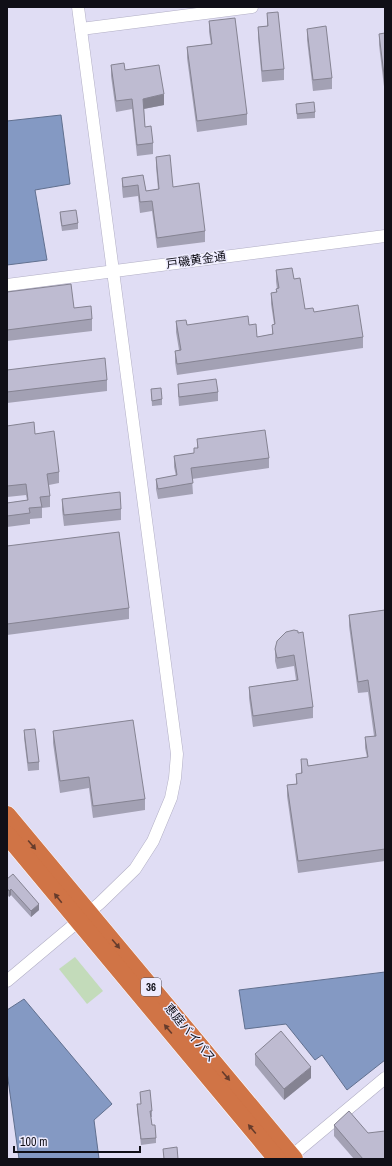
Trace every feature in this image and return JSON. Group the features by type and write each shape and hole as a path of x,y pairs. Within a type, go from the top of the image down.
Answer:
{"highway":[{"name":"恵庭バイパス","path":"7,815 83,917"},
{"name":"恵庭バイパス","path":"7,836 83,917 288,1158"}],"street":[{"path":"7,980 83,917 135,869 153,841 171,798 175,778 177,754 78,7"},
{"path":"81,29 252,7"},
{"name":"戸磯黄金通","path":"7,286 385,236"},
{"path":"288,1158 385,1078"}],"green space":[{"path":"75,957 103,991 87,1004 59,969"}],"water":[{"path":"61,115 70,184 35,190 47,260 7,265 7,121"},
{"path":"385,972 385,1060 347,1090 322,1055 315,1060 286,1024 245,1029 239,990"},
{"path":"24,999 112,1104 94,1120 99,1159 19,1159 7,1072 7,1010"}],"building":[{"path":"278,12 284,69 262,71 258,27 268,26 267,13"},
{"path":"235,18 247,114 197,121 187,47 212,44 209,21"},
{"path":"326,26 332,78 313,80 307,29"},
{"path":"385,33 385,83 379,34"},
{"path":"124,63 125,70 159,65 164,94 143,99 145,127 151,126 153,143 137,145 132,99 116,101 111,65"},
{"path":"314,102 315,112 297,114 296,104"},
{"path":"170,155 173,187 199,183 205,231 157,238 152,201 140,202 138,185 123,187 122,178 143,175 146,191 159,189 156,157"},
{"path":"76,210 78,223 62,226 60,212"},
{"path":"292,268 294,279 300,278 305,309 313,308 314,312 358,305 363,337 177,364 175,351 181,350 176,321 186,320 187,325 248,316 249,325 256,324 257,337 273,334 272,325 275,324 271,293 277,292 276,289 279,288 276,270"},
{"path":"71,284 74,308 91,306 92,319 7,330 7,292"},
{"path":"105,358 107,380 7,392 7,370"},
{"path":"216,379 218,392 179,397 178,384"},
{"path":"161,388 162,399 152,401 151,389"},
{"path":"34,422 35,434 54,431 59,472 47,474 50,496 40,497 42,507 29,508 30,513 7,516 7,503 28,500 26,484 7,486 7,426"},
{"path":"265,430 269,458 191,468 193,483 158,489 156,479 177,475 174,456 194,453 194,448 198,448 197,439"},
{"path":"120,492 121,509 64,515 62,499"},
{"path":"119,532 129,608 7,624 7,546"},
{"path":"385,610 385,849 298,861 287,785 297,784 296,774 302,773 301,759 307,759 308,766 368,757 365,737 376,736 368,680 358,682 349,615"},
{"path":"294,630 298,631 298,633 303,632 313,707 253,716 249,687 298,680 294,655 277,658 275,649 277,641 286,632"},
{"path":"133,720 145,799 93,806 89,777 60,781 53,731"},
{"path":"35,729 39,762 28,763 24,730"},
{"path":"13,874 39,904 31,911 11,889 9,891 7,888 7,879"},
{"path":"281,1031 311,1067 284,1089 255,1054"},
{"path":"150,1090 152,1111 150,1111 152,1125 155,1125 156,1138 141,1139 137,1104 141,1104 140,1092"},
{"path":"349,1111 368,1133 385,1131 385,1159 363,1159 334,1125"},
{"path":"177,1147 178,1159 164,1159 163,1149"}]}
